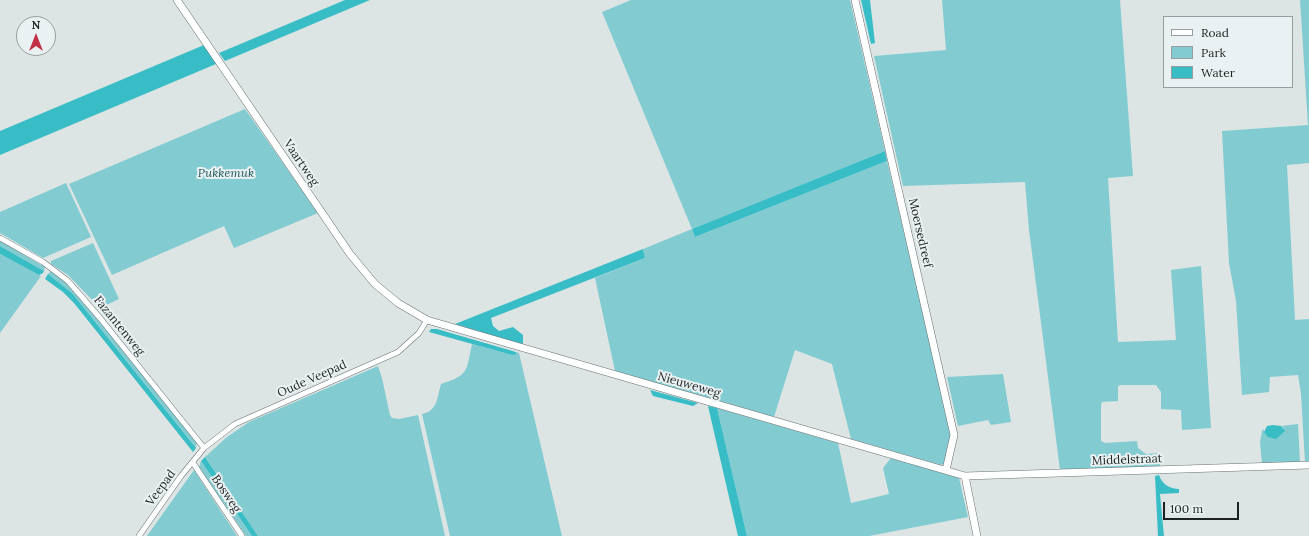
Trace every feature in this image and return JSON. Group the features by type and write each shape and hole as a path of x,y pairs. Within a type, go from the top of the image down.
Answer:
{"street":[{"name":"Vaartweg","path":"177,0 350,254 375,284 398,303 427,320"},
{"name":"Moersedreef","path":"855,0 954,435 946,470"},
{"name":"Fazantenweg","path":"0,238 43,262 68,281 100,318 204,448"},
{"name":"Oude Veepad","path":"201,453 204,448 235,424 398,352 408,345 419,333 427,320"},
{"name":"Nieuweweg","path":"427,320 946,470"},
{"name":"Veepad","path":"139,536 181,476 201,453"},
{"name":"Bosweg","path":"193,463 242,536"},
{"name":"Middelstraat","path":"946,470 965,476 1309,465"},
{"path":"965,476 977,536"}],"green space":[{"path":"631,0 850,0 885,151 692,229 602,12"},
{"path":"942,0 1120,0 1133,176 1108,178 1118,342 1176,340 1171,270 1201,266 1211,428 1182,430 1181,410 1161,409 1161,392 1156,385 1118,386 1118,401 1102,402 1101,405 1101,441 1105,443 1137,441 1138,448 1146,454 1160,453 1160,466 1060,470 1029,230 1025,182 903,186 874,56 946,50"},
{"path":"1300,0 1309,0 1309,163 1287,165 1295,320 1309,319 1309,462 1305,462 1301,394 1298,375 1270,377 1269,392 1242,395 1236,301 1229,263 1222,131 1308,125"},
{"name":"Pukkemuk","path":"245,109 318,213 234,248 224,226 112,275 69,184"},
{"path":"887,161 952,436 945,463 941,465 851,439 832,364 795,350 774,417 615,371 595,278 645,258 643,249 692,229 695,237"},
{"path":"66,183 91,237 43,258 0,233 0,212"},
{"path":"0,241 45,267 44,271 0,246"},
{"path":"93,243 119,299 100,308 68,275 51,264 51,261"},
{"path":"0,254 41,276 0,333"},
{"path":"51,271 72,288 197,442 196,448 72,293 48,274"},
{"path":"472,344 512,355 516,352 519,353 562,536 450,536 422,414 434,407 441,384 457,378 465,370 469,360"},
{"path":"378,366 392,418 399,419 418,415 445,536 258,536 205,457 227,437 249,422"},
{"path":"1003,374 1011,422 991,425 988,420 958,426 947,377"},
{"path":"717,408 838,443 851,503 889,494 883,468 891,458 959,478 968,517 869,536 747,536"},
{"path":"1298,424 1300,463 1262,464 1260,442 1262,431 1264,429 1264,432 1284,428 1281,426"},
{"path":"201,461 252,536 246,536 199,467"},
{"path":"194,470 237,536 147,536"}],"shaded area":[{"path":"345,0 370,0 225,61 219,53"},
{"path":"861,0 870,0 875,43 871,44"},
{"path":"204,45 216,64 0,155 0,131"},
{"path":"885,151 887,161 695,237 692,229"},
{"path":"643,249 645,258 491,318 493,326 499,331 513,327 523,335 523,345 455,324"},
{"path":"431,329 437,329 516,352 516,354 512,355 429,332"},
{"path":"650,390 698,403 693,406 653,396"},
{"path":"708,406 717,408 747,536 738,536"},
{"path":"1159,475 1162,481 1167,485 1172,488 1179,489 1179,493 1160,494 1164,536 1158,536 1155,476"}],"water":[{"path":"0,246 44,271 43,273 39,275 0,254"},
{"path":"48,274 72,293 196,448 193,452 74,303 63,292 45,279"},
{"path":"1267,426 1281,426 1285,431 1276,439 1268,437 1264,432"},
{"path":"205,457 258,536 252,536 201,461"}]}
